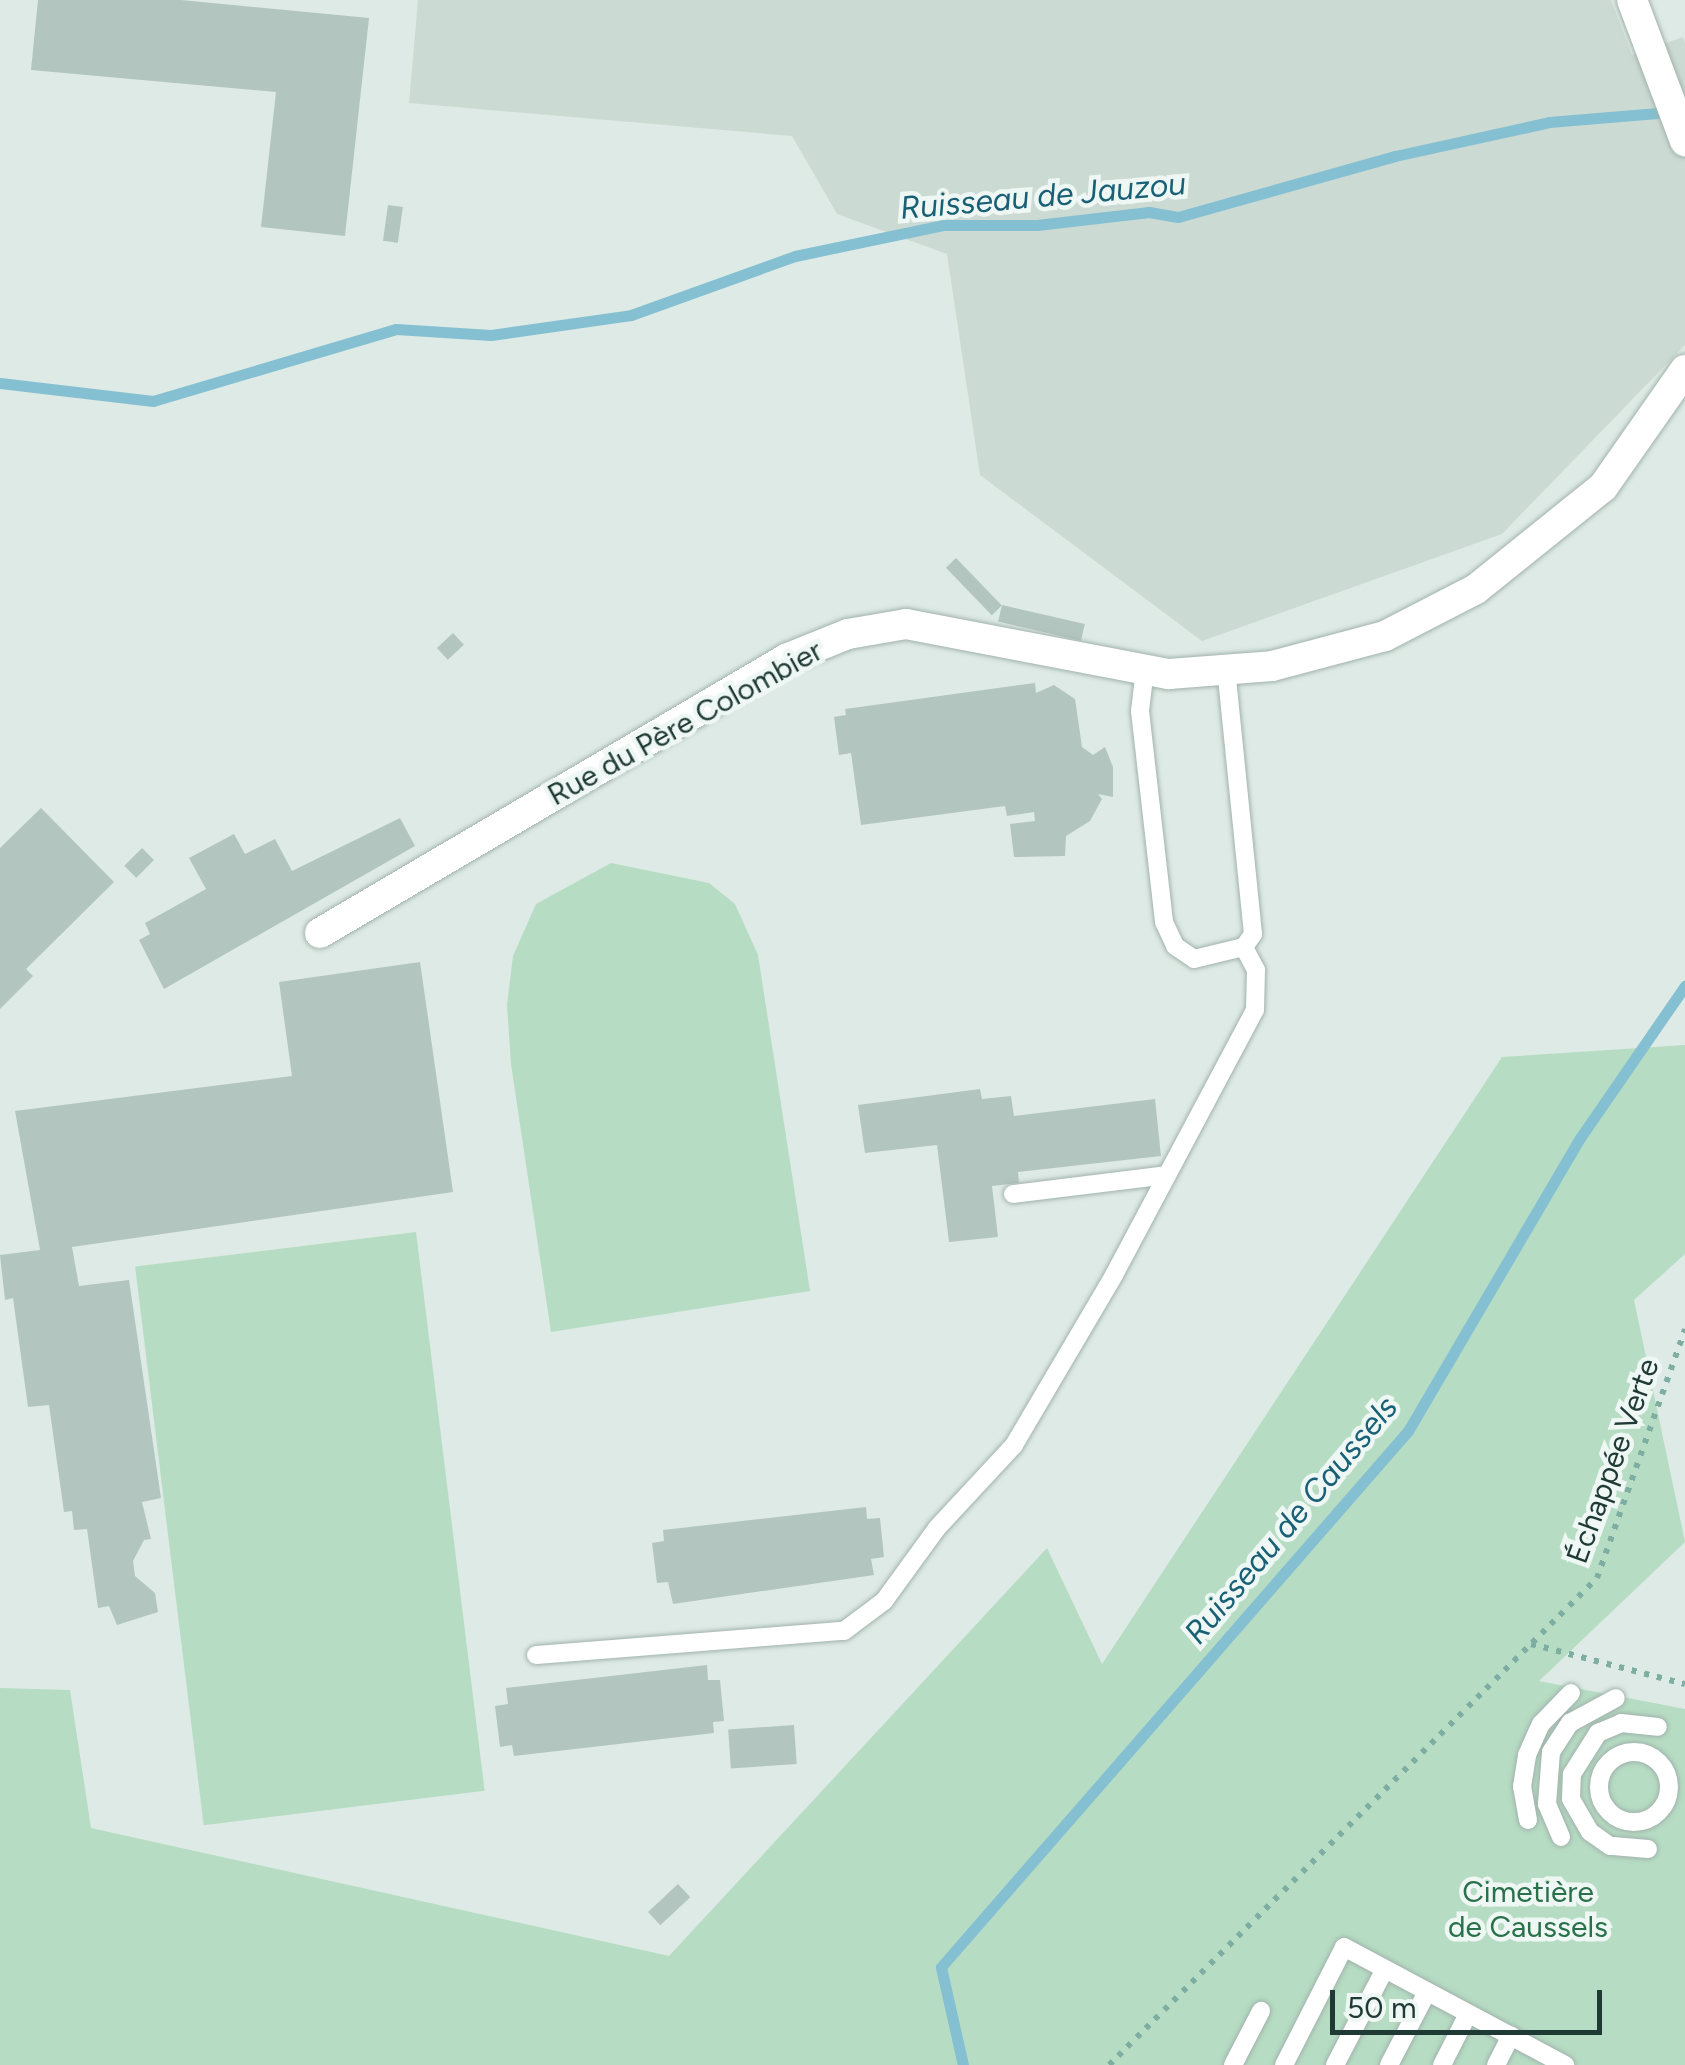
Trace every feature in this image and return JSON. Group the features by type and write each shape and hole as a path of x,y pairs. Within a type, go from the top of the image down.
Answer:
{"street":[{"path":"1632,0 1684,138"},
{"name":"Rue du Père Colombier","path":"320,932 786,659 848,634 906,624 1145,669 1226,670 1272,666 1385,636 1476,589 1603,487 1685,370"}],"lane":[{"path":"1145,669 1140,711 1164,922 1175,946 1194,959 1244,947 1253,934 1226,670"},
{"path":"536,1655 844,1631 884,1601 937,1528 1014,1446 1168,1176 1255,1010 1256,970 1244,947"},
{"path":"1013,1194 1168,1176"},
{"path":"1528,1820 1521,1752 1571,1693"},
{"path":"1561,1837 1547,1804 1549,1761 1570,1723 1616,1698"},
{"path":"1648,1849 1610,1846 1590,1832 1572,1799 1574,1768 1588,1741 1610,1727 1658,1726"},
{"path":"1521,1752 1601,1776"},
{"path":"1643,1753 1667,1774 1676,1797 1658,1812 1629,1822 1604,1806 1601,1776 1622,1754 1643,1753"},
{"path":"1284,2065 1344,1947 1558,2063"},
{"path":"1334,2065 1385,1969"},
{"path":"1389,2065 1427,1992"},
{"path":"1233,2065 1261,2011"},
{"path":"1442,2065 1468,2014"},
{"path":"1496,2065 1511,2036"}],"path":[{"name":"Échappée Verte","path":"1108,2065 1597,1578 1685,1329"},
{"path":"1530,1644 1685,1684"}],"shaded area":[{"path":"418,0 1611,0 1632,55 1683,37 1685,43 1685,345 1502,534 1202,641 980,475 947,254 837,214 792,136 409,103"}],"green space":[{"path":"611,863 709,883 735,904 758,955 810,1291 551,1332 511,1064 507,1005 513,956 536,904"},
{"name":"Cimetière de Caussels","path":"1685,1045 1685,1254 1634,1300 1685,1542 1539,1681 1685,1709 1685,2065 0,2065 0,1688 70,1690 91,1828 669,1956 1047,1548 1102,1664 1502,1057"},
{"path":"416,1232 485,1791 204,1825 135,1266"}],"building":[{"path":"38,0 181,0 369,18 345,236 261,227 276,92 31,70"},
{"path":"388,205 403,207 398,243 383,241"},
{"path":"956,558 1002,605 992,615 946,568"},
{"path":"1002,605 1085,624 1081,641 998,622"},
{"path":"453,633 464,645 448,660 437,648"},
{"path":"1035,683 1036,693 1054,685 1075,699 1082,747 1093,755 1105,747 1113,767 1113,797 1098,794 1102,799 1090,821 1066,836 1065,856 1014,857 1010,824 1035,821 1034,812 1007,816 1005,806 861,825 851,753 839,755 834,717 846,715 845,709"},
{"path":"41,808 114,882 26,969 33,976 0,1009 0,848"},
{"path":"400,818 415,846 164,989 139,940 150,934 145,923 206,889 189,858 234,834 245,854 275,839 292,871"},
{"path":"142,848 154,860 136,878 124,866"},
{"path":"420,962 453,1192 72,1247 79,1286 129,1280 161,1498 142,1502 151,1539 144,1540 133,1561 135,1576 155,1593 158,1612 117,1625 109,1606 98,1608 87,1529 74,1530 72,1511 64,1512 49,1405 28,1407 13,1298 5,1300 0,1255 40,1250 15,1111 292,1076 279,982"},
{"path":"980,1089 982,1099 1011,1096 1014,1116 1155,1099 1161,1156 1018,1172 1019,1183 992,1186 998,1237 949,1242 937,1145 865,1153 858,1105"},
{"path":"866,1507 867,1519 880,1518 884,1557 871,1559 874,1575 673,1604 668,1582 657,1583 652,1543 664,1541 663,1530"},
{"path":"707,1665 708,1680 720,1680 724,1721 713,1722 714,1733 514,1756 512,1745 500,1747 495,1706 508,1704 506,1688"},
{"path":"794,1725 797,1764 731,1769 728,1730"},
{"path":"678,1884 690,1897 660,1925 648,1912"}],"waterway":[{"name":"Ruisseau de Jauzou","path":"0,383 153,401 396,329 491,335 631,315 795,256 943,225 1037,225 1149,212 1178,217 1395,156 1549,122 1670,112"},
{"name":"Ruisseau de Caussels","path":"963,2065 941,1967 1408,1431 1580,1138 1685,986"}]}
